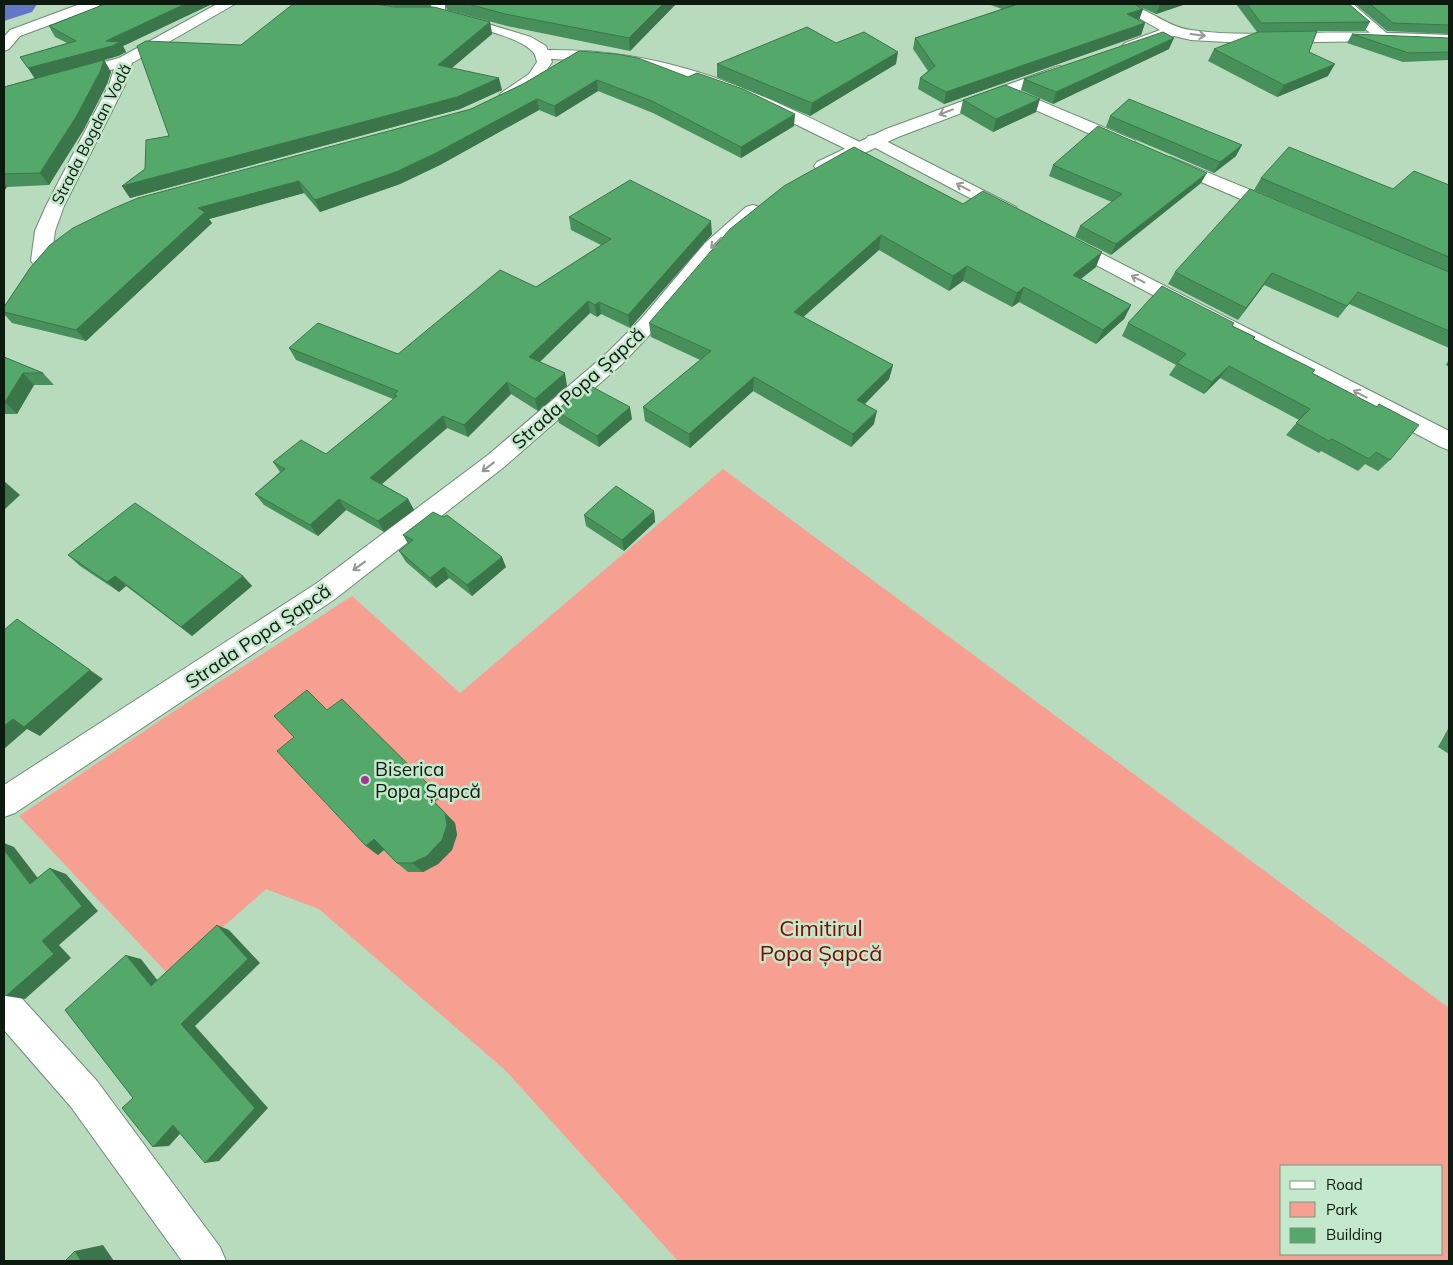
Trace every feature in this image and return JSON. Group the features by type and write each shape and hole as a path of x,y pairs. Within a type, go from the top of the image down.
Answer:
{"street":[{"path":"4,46 16,33 93,4"},
{"name":"Strada Bogdan Vodă","path":"59,245 35,269 45,231 55,206 117,85 125,61 208,13 228,4"},
{"path":"1121,4 1174,31 1191,35 1237,38 1382,36 1449,40"},
{"path":"1344,4 1382,36"},
{"path":"422,13 438,8 452,19 521,37 532,42 544,55 544,68 535,78 489,106"},
{"path":"1110,53 1174,31"},
{"path":"544,55 573,54 603,57 706,78 866,144 1024,219"},
{"path":"4,94 125,61"},
{"path":"808,175 866,144 1003,90 1075,65"},
{"path":"1003,90 1294,215"},
{"name":"Strada Popa Șapcă","path":"4,802 326,591 496,461 614,359 648,324 712,247 751,212 770,199"},
{"path":"1051,233 1449,441"},
{"path":"4,1004 84,1094 206,1261"}],"green space":[{"name":"Cimitirul Popa Șapcă","path":"723,469 1449,1008 1449,1261 678,1261 505,1070 319,909 266,889 169,975 19,816 165,717 352,596 460,693"}],"building":[{"path":"105,4 185,4 106,41 120,42 112,46 28,68 20,57 76,41 49,26"},
{"path":"293,4 376,4 393,7 434,7 490,22 438,65 499,78 457,97 122,186 145,169 146,140 169,136 137,46 146,41 241,45"},
{"path":"468,4 663,4 629,38 505,14"},
{"path":"1018,4 1134,4 1143,9 1127,14 1145,23 946,92 920,78 935,66 915,38"},
{"path":"1247,4 1349,4 1370,22 1261,23"},
{"path":"1370,4 1449,4 1449,25 1393,23"},
{"path":"807,27 836,43 864,32 898,52 812,103 717,64"},
{"path":"1317,31 1309,52 1335,64 1284,85 1214,49 1258,32"},
{"path":"1163,32 1174,38 1056,92 1024,79"},
{"path":"1352,34 1449,38 1449,52 1409,53"},
{"path":"579,51 638,58 688,77 697,73 743,89 795,114 741,147 652,101 597,80 554,106 537,99 436,153 396,172 315,200 299,181 198,208 205,212 76,330 4,312 4,307 30,268 50,245 73,228 112,209 138,198 471,109 523,84"},
{"path":"104,60 100,72 76,117 40,173 4,174 4,87"},
{"path":"1005,85 1040,99 996,119 963,100"},
{"path":"1129,99 1242,145 1220,162 1110,116"},
{"path":"1098,126 1207,173 1116,244 1080,226 1122,194 1053,165"},
{"path":"854,147 963,204 983,191 1102,252 1073,275 1131,305 1103,330 1024,287 1017,293 967,266 953,276 881,235 794,312 893,365 857,400 877,411 853,434 754,377 689,434 643,407 711,351 649,323 730,229 784,186"},
{"path":"1289,147 1393,189 1414,171 1449,185 1449,257 1261,178"},
{"path":"630,180 711,221 628,315 599,302 595,305 588,301 529,357 565,373 535,399 507,382 464,425 443,416 370,478 408,499 378,521 339,499 310,525 255,494 285,469 273,462 301,440 326,454 397,396 394,395 398,391 289,348 318,323 398,354 500,270 536,287 611,239 569,217"},
{"path":"1250,189 1449,272 1449,331 1358,292 1347,306 1272,273 1246,308 1175,272"},
{"path":"1162,286 1234,323 1232,326 1255,337 1253,339 1315,370 1312,373 1377,407 1379,404 1419,425 1390,460 1376,452 1369,459 1332,439 1329,441 1296,423 1310,409 1229,366 1212,382 1177,363 1186,354 1128,323"},
{"path":"4,357 43,373 23,373 5,402 4,402"},
{"path":"587,384 630,407 597,436 556,411"},
{"path":"616,486 654,511 622,540 584,515"},
{"path":"135,503 243,576 181,627 115,576 107,582 68,555"},
{"path":"433,512 443,517 447,515 502,557 467,585 444,567 430,578 399,551 413,540 403,535"},
{"path":"17,619 90,670 24,727 13,719 4,726 4,630"},
{"name":"Biserica Popa Șapcă","path":"307,690 327,710 342,699 430,786 424,792 445,813 447,825 442,840 427,856 412,863 397,863 374,839 366,846 277,751 294,737 274,716"},
{"path":"4,850 30,884 50,868 82,906 42,941 54,954 6,996 4,993"},
{"path":"217,925 248,959 181,1024 255,1108 205,1163 173,1125 153,1147 122,1108 133,1098 65,1010 126,955 151,986"},
{"path":"75,1251 81,1261 65,1261"}],"waterway":[{"path":"4,9 18,4"}],"place":[{"name":"Biserica Popa Șapcă","path":"365,780"}]}
